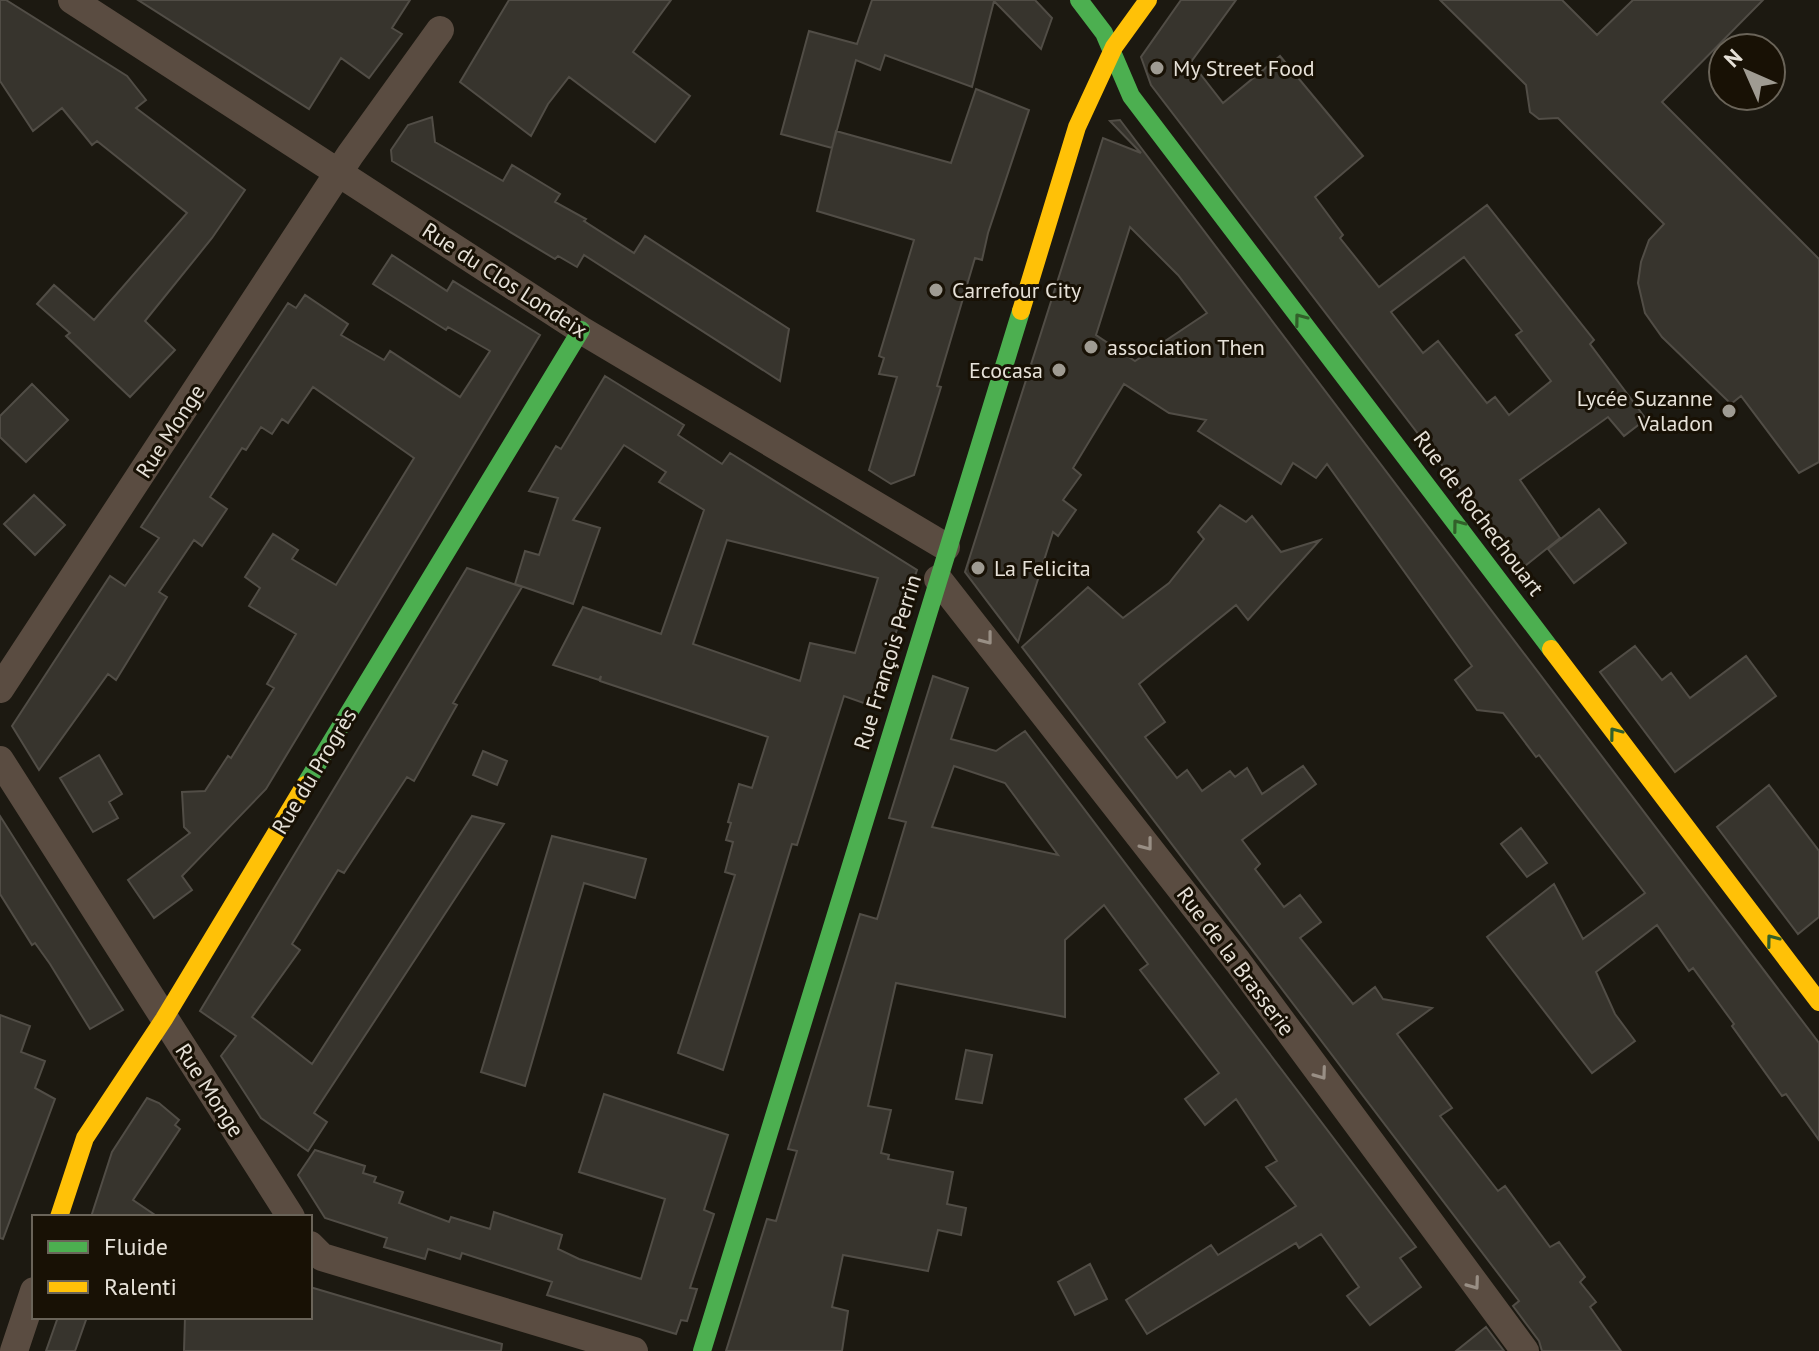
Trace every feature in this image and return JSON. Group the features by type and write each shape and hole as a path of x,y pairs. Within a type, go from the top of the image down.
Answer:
{"street":[{"name":"Rue du Clos Londeix","path":"72,0 581,330 946,547"},
{"name":"Rue de Rochechouart","path":"1079,0 1114,47 1131,96 1819,1002"},
{"name":"Rue François Perrin","path":"702,1351 1077,127 1114,47 1148,0"},
{"name":"Rue Monge","path":"0,689 339,173 440,30"},
{"name":"Rue du Progrès","path":"60,1215 85,1138 164,1019 581,330"},
{"name":"Rue de la Brasserie","path":"938,579 1238,962 1525,1351"},
{"name":"Rue Monge","path":"0,760 290,1215"},
{"path":"312,1247 322,1257 634,1351"},
{"path":"14,1351 32,1297"}],"building":[{"path":"0,0 6,0 127,76 146,100 136,108 245,190 212,238 145,321 175,350 130,397 66,336 70,333 37,304 54,285 94,320 187,213 97,141 92,145 62,108 33,131 0,81"},
{"path":"138,0 410,0 392,28 402,34 369,78 341,58 309,109"},
{"path":"509,0 671,0 633,52 690,96 655,142 569,77 548,104 531,136 460,82"},
{"path":"872,0 1035,0 1052,18 1041,49 994,1 972,87 885,55 880,70 856,60 832,148 781,134 809,31 857,44"},
{"path":"1181,0 1236,0 1191,62 1223,103 1280,56 1363,156 1315,197 1343,235 1340,238 1379,287 1487,205 1594,340 1590,344 1646,419 1624,436 1608,417 1520,480 1560,538 1520,570 1151,85 1141,57","holes":["1464,257 1522,331 1516,335 1551,381 1509,415 1495,397 1487,403 1438,341 1423,353 1391,312"]},
{"path":"1440,0 1562,0 1597,35 1633,0 1763,0 1731,32 1707,32 1707,57 1662,102 1819,259 1819,462 1799,473 1741,396 1731,404 1662,337 1645,313 1638,283 1649,240 1664,224 1558,118 1539,119 1530,112 1526,85"},
{"path":"976,89 1029,110 982,260 975,258 914,475 891,484 869,470 897,377 879,374 884,358 879,356 914,240 817,211 836,131 951,163"},
{"path":"432,117 435,142 503,181 512,165 560,194 555,202 586,219 584,221 634,253 645,236 789,329 780,381 584,255 577,267 558,256 555,259 392,161 391,150 408,125"},
{"path":"1120,120 1819,1043 1819,1140 1786,1094 1782,1096 1732,1026 1734,1024 1693,968 1689,971 1657,925 1596,972 1615,1014 1635,1041 1592,1073 1487,937 1554,884 1583,939 1645,893 1503,713 1477,710 1455,680 1472,666 1327,464 1316,478 1293,463 1281,484 1198,431 1206,420 1169,413 1124,384 1073,468 1081,475 1063,500 1076,510 1058,536 1053,532 1018,642 965,572 1103,138 1141,153 1110,121","holes":["1130,227 1178,275 1207,313 1135,361 1096,335"]},
{"path":"392,255 447,291 453,281 540,335 266,789 182,876 192,890 154,918 128,880 190,833 184,827 182,792 205,791 228,756 231,758 274,688 267,684 296,634 249,606 260,588 245,577 273,534 298,550 292,559 336,585 414,458 313,387 288,423 282,419 272,434 261,427 246,450 242,448 210,497 227,509 202,546 194,540 159,592 167,597 116,680 108,674 39,770 12,726 110,576 125,586 159,538 141,527 288,303 296,308 305,295 348,324 341,335 384,360 390,351 460,397 490,351 448,327 446,330 373,284"},
{"path":"605,376 684,425 678,435 722,464 730,453 917,570 887,659 890,660 875,707 844,696 797,845 792,844 723,1070 678,1053 735,875 725,872 733,842 726,840 731,823 728,822 739,784 752,788 768,737 600,681 601,676 599,680 553,665 583,607 661,634 704,510 659,482 666,472 624,445 573,520 600,528 573,604 515,584 525,551 539,555 558,498 529,491 556,446 561,449","holes":["727,540 878,578 855,653 810,643 800,681 693,644"]},
{"path":"32,384 68,420 26,462 0,437 0,416"},
{"path":"34,495 65,525 35,555 4,524"},
{"path":"1220,505 1246,522 1252,516 1281,552 1320,540 1248,620 1236,605 1139,684 1165,722 1145,737 1177,778 1187,770 1202,791 1230,771 1235,777 1247,768 1262,794 1303,766 1316,784 1242,840 1260,864 1255,869 1284,907 1300,895 1321,922 1300,938 1353,1004 1375,987 1383,999 1432,1008 1397,1034 1452,1108 1440,1116 1498,1191 1505,1186 1550,1247 1559,1242 1585,1277 1580,1282 1596,1302 1590,1307 1621,1351 1542,1351 1539,1341 1513,1306 1519,1301 1022,647 1088,587 1123,618 1169,583 1204,539 1198,532"},
{"path":"1599,509 1626,543 1574,583 1548,549"},
{"path":"467,568 522,587 453,703 457,705 414,781 407,777 344,873 338,870 292,944 300,950 252,1017 312,1064 472,816 504,824 314,1113 327,1122 308,1151 261,1118 221,1056 236,1036 200,1011"},
{"path":"1635,646 1662,680 1671,673 1690,698 1746,656 1776,696 1675,772 1600,672"},
{"path":"933,676 968,688 951,739 996,751 1025,731 1416,1247 1400,1258 1421,1287 1370,1325 1347,1296 1359,1287 1321,1234 1299,1248 1296,1243 1147,1334 1126,1300 1211,1245 1218,1255 1296,1206 1266,1167 1277,1161 1236,1099 1205,1125 1185,1099 1219,1073 1140,970 1148,964 1104,905 1065,940 1065,1017 896,983 868,1106 891,1110 881,1153 889,1155 888,1159 953,1172 947,1204 966,1208 961,1235 938,1230 928,1271 843,1255 832,1307 848,1311 842,1351 726,1351 767,1219 776,1221 797,1151 788,1149 860,914 877,919 906,822 889,818","holes":["954,766 1005,783 1058,855 932,827"]},
{"path":"483,751 507,761 497,785 473,775"},
{"path":"99,755 122,794 109,802 118,818 93,832 60,778"},
{"path":"1769,785 1819,851 1819,917 1798,934 1717,827"},
{"path":"0,816 123,1010 90,1029 50,964 35,943 32,945 0,894"},
{"path":"1521,828 1547,863 1527,877 1501,844"},
{"path":"552,836 646,859 635,898 584,883 525,1086 481,1072"},
{"path":"0,1015 30,1026 21,1052 45,1061 35,1088 55,1099 3,1239 0,1238"},
{"path":"966,1050 992,1055 982,1103 956,1099"},
{"path":"604,1094 728,1135 704,1210 714,1214 690,1288 697,1289 687,1321 681,1320 676,1334 547,1295 552,1282 462,1253 460,1259 428,1249 425,1259 384,1247 387,1238 325,1218 298,1175 315,1150 365,1166 363,1173 376,1177 374,1182 403,1192 399,1203 449,1222 451,1217 490,1229 494,1212 562,1235 558,1249 579,1259 641,1279 665,1199 579,1172"},
{"path":"147,1098 159,1103 179,1120 175,1125 180,1129 133,1200 155,1215 92,1215 112,1152"},
{"path":"1090,1264 1107,1299 1075,1315 1058,1282"},
{"path":"312,1288 502,1344 501,1351 184,1351 185,1319 312,1319"},
{"path":"57,1319 86,1319 75,1351 46,1351"},
{"path":"1486,1327 1504,1351 1456,1351"}],"traffic: fast":[{"path":"1079,0 1104,33 1131,96 1551,649"},
{"path":"702,1351 1021,311"},
{"path":"305,785 581,330"}],"traffic: slow":[{"path":"1021,311 1077,127 1114,47 1148,0"},
{"path":"1551,649 1819,1002"},
{"path":"60,1215 85,1138 164,1019 305,785"}],"place":[{"name":"My Street Food","path":"1157,68"},
{"name":"Carrefour City","path":"936,290"},
{"name":"association Then","path":"1091,347"},
{"name":"Ecocasa","path":"1059,370"},
{"name":"Lycée Suzanne Valadon","path":"1729,411"},
{"name":"La Felicita","path":"978,568"}]}
